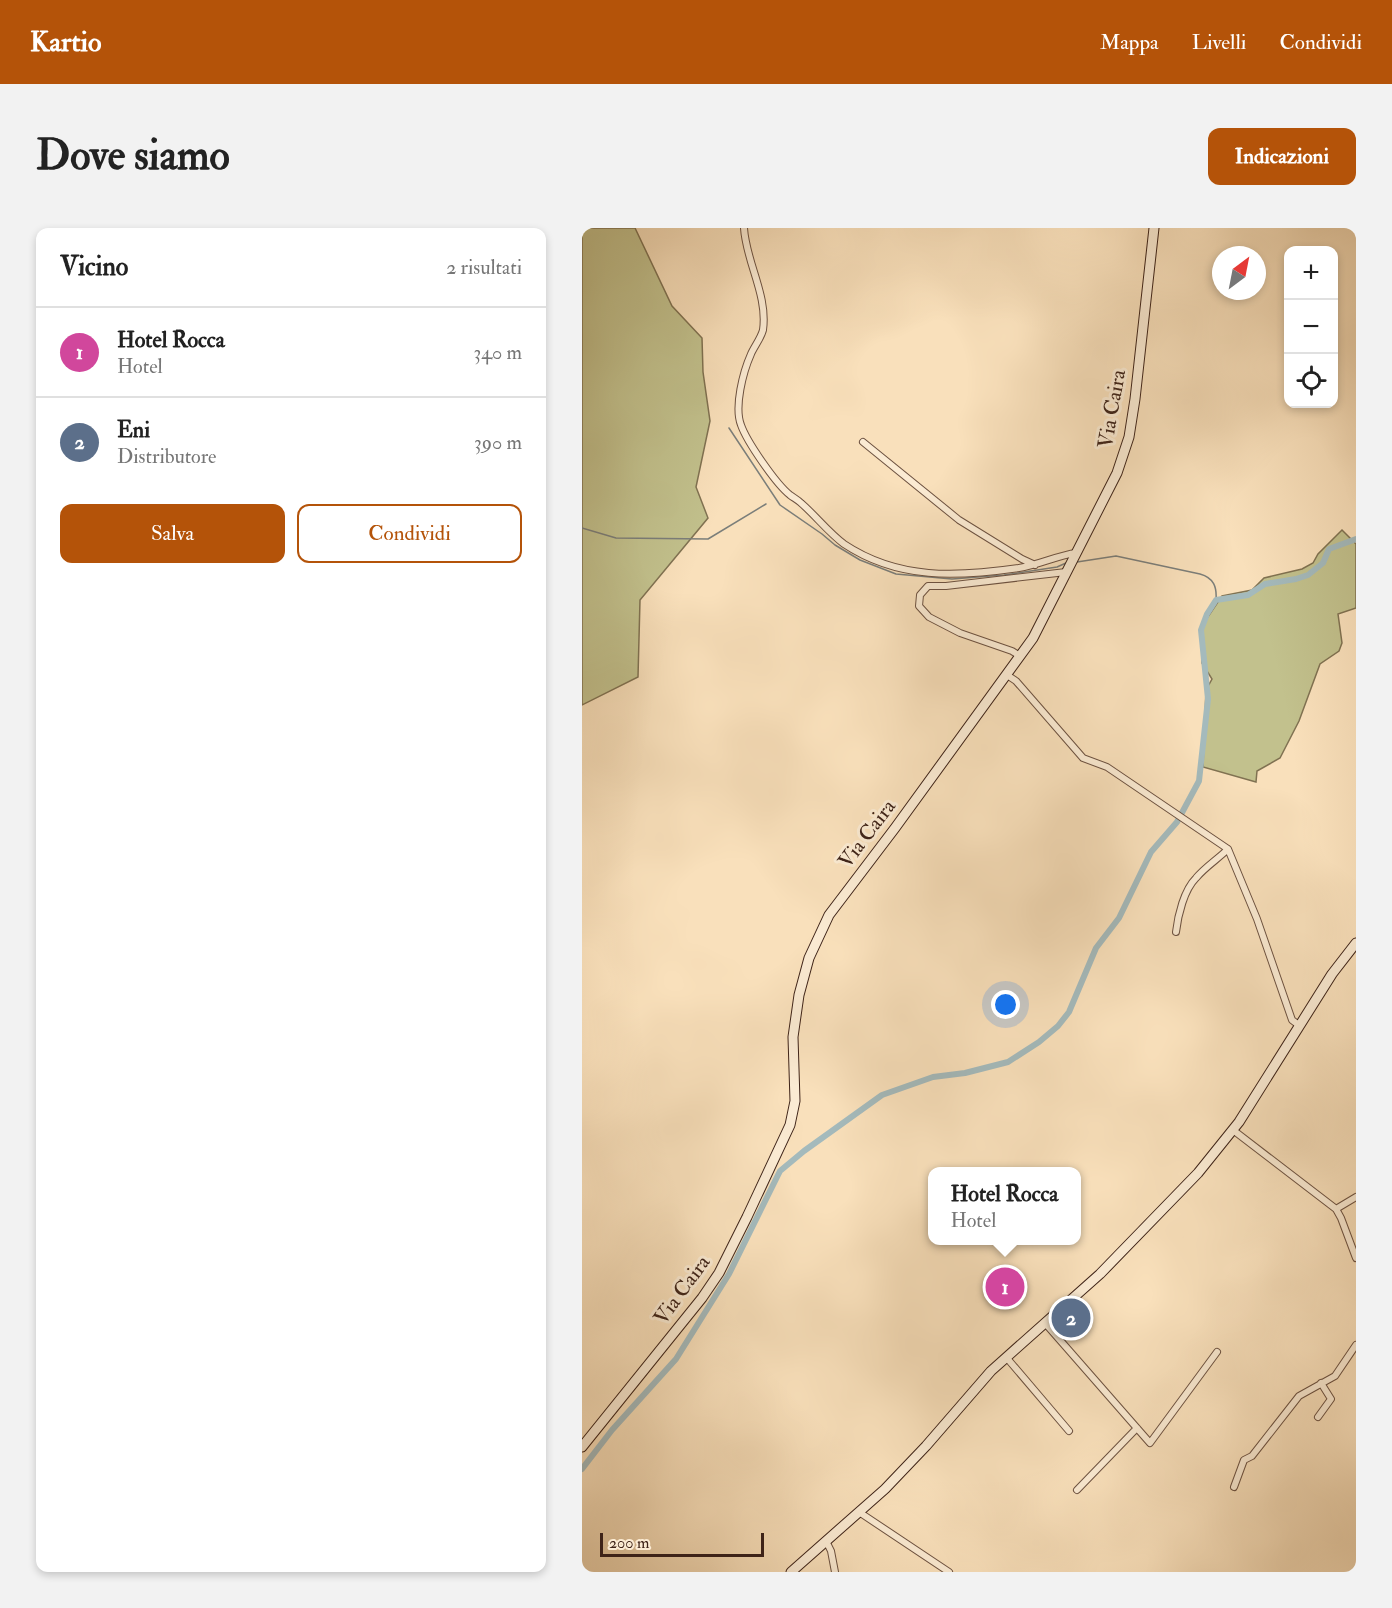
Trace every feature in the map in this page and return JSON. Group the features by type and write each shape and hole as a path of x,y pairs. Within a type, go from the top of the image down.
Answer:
{"street":[{"path":"744,228 749,261 761,297 763,332 748,361 742,383 740,424 756,451 789,495 801,502 845,544 892,568 927,574 956,574 1035,565 1076,553"},
{"name":"Via Caira","path":"582,1447 702,1298 719,1273 747,1217 792,1120 795,1101 793,1037 799,995 808,958 829,915 1020,656 1046,616 1066,572 1099,513 1117,473 1129,437 1154,228"},
{"path":"863,442 959,520 1022,560 1035,565"},
{"path":"1020,656 1012,651 960,633 935,620 922,612 919,606 920,595 928,586 946,586 1066,572"},
{"path":"1007,675 1016,681 1083,758 1107,767 1228,849 1257,919 1292,1020 1300,1026"},
{"path":"1176,932 1178,919 1188,892 1196,878 1228,849"},
{"path":"791,1572 885,1489 926,1446 973,1390 1006,1357 1113,1261 1198,1173 1233,1130 1332,974 1356,943"},
{"path":"1233,1130 1336,1209 1356,1258"},
{"path":"1336,1209 1356,1197"},
{"path":"1045,1323 1150,1443 1217,1352"},
{"path":"1234,1487 1244,1460 1252,1456 1299,1396 1335,1376 1356,1345"},
{"path":"1006,1357 1069,1431"},
{"path":"1318,1417 1331,1399 1321,1383"},
{"path":"1077,1490 1137,1428"},
{"path":"859,1512 949,1572"},
{"path":"826,1541 831,1551 835,1572"}],"shaded area":[{"path":"582,228 635,228 672,306 702,338 703,372 710,421 696,487 708,518 640,600 638,677 582,705"},
{"path":"1342,530 1356,544 1356,608 1338,614 1342,643 1339,651 1320,664 1299,721 1280,758 1257,771 1256,782 1203,767 1206,690 1212,679 1202,663 1203,624 1222,596 1252,590 1264,578 1302,569 1313,563 1318,554"}],"waterway":[{"path":"729,428 780,505 835,545 860,560 896,574 952,579 1004,575 1057,567 1066,563"},
{"path":"582,528 616,538 708,539 766,504"},
{"path":"582,1469 612,1430 676,1359 729,1274 780,1171 882,1095 933,1077 965,1073 1008,1062 1039,1042 1058,1026 1069,1012 1096,948 1119,918 1151,852 1177,822 1199,781 1208,699 1201,630 1207,614 1216,600 1248,595 1265,584 1308,575 1323,563 1329,549 1356,539"},
{"path":"1077,562 1116,556 1200,574 1209,578 1214,584 1216,600"}],"place":[{"name":"Hotel Rocca","path":"1005,1287"},
{"name":"Eni","path":"1071,1318"}]}
